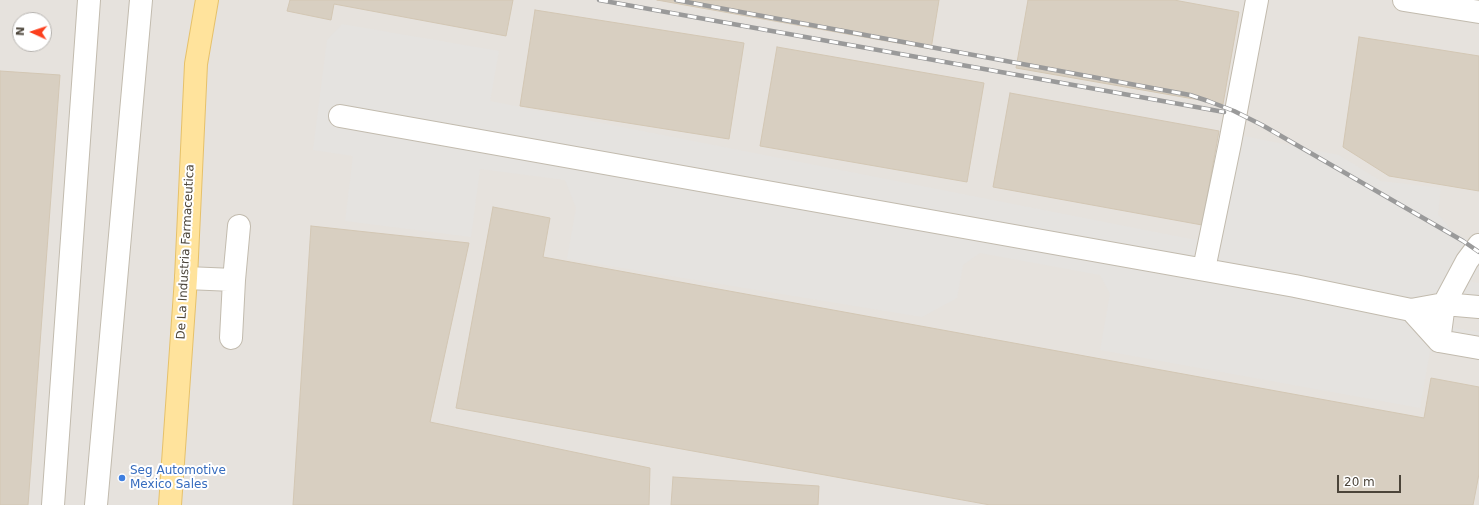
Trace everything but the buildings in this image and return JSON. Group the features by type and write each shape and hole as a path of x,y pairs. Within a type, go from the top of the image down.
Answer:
{"main road":[{"name":"De La Industria Farmaceutica","path":"170,505 186,278 196,64 207,0"}],"lane":[{"path":"53,505 89,0"},
{"path":"96,505 141,0"},
{"path":"1204,269 1257,0"},
{"path":"1404,0 1479,12"},
{"path":"340,116 1204,269 1411,310 1444,304 1479,307"},
{"path":"232,338 234,280 239,226"},
{"path":"1439,341 1444,304 1467,261 1479,246"},
{"path":"186,278 234,280"},
{"path":"1411,310 1439,341 1479,348"}],"shaded area":[{"path":"0,0 1479,0 1479,505 0,505"},
{"path":"342,24 499,51 490,101 1196,240 1210,229 1229,133 1339,155 1381,181 1441,188 1438,214 1452,231 1479,248 1479,270 1471,282 1479,283 1479,317 1448,313 1449,327 1479,332 1479,360 1430,351 1420,408 1100,350 1110,294 1100,275 980,253 963,265 957,298 922,317 567,259 576,208 565,180 480,169 471,237 345,221 353,156 313,150 327,40"}],"railway":[{"path":"599,0 1224,112"},
{"path":"676,0 1190,95 1234,111 1262,125 1463,241 1479,252"}],"place":[{"name":"Seg Automotive Mexico Sales","path":"122,478"}]}
